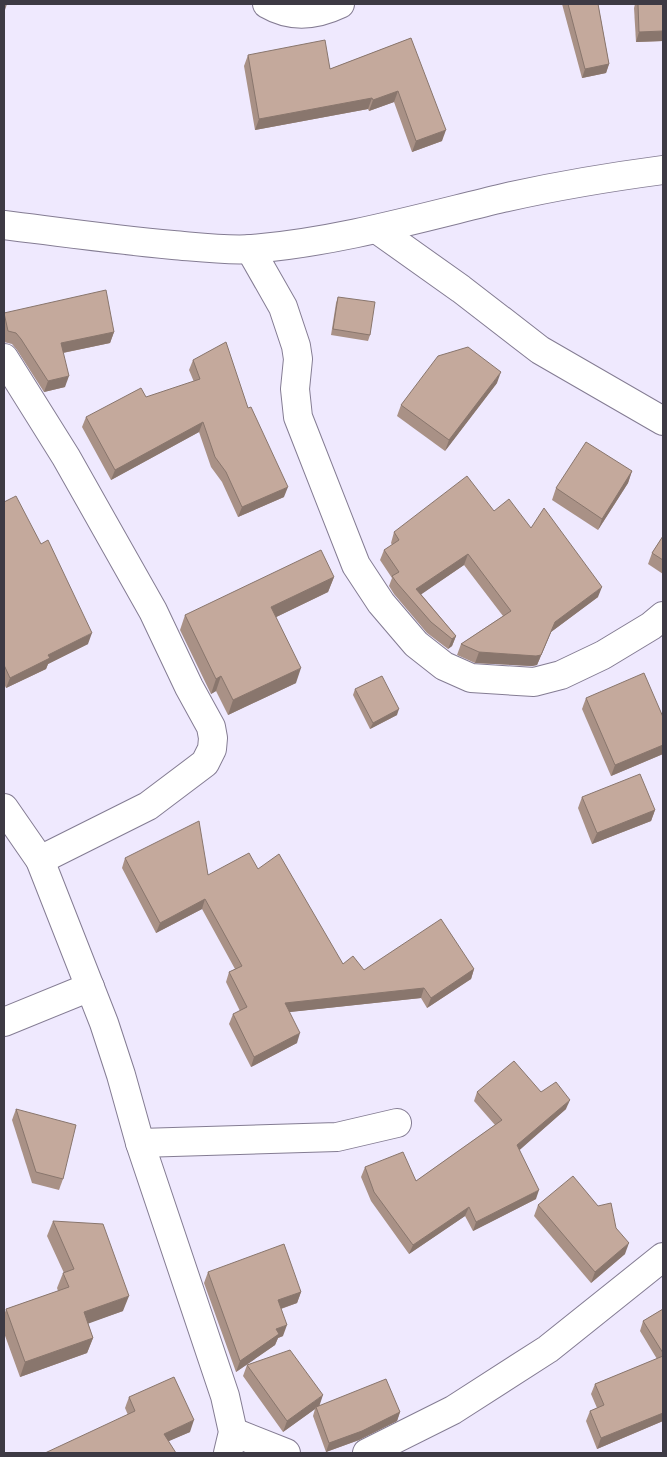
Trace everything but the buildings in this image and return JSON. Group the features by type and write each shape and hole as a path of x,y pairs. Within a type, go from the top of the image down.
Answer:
{"street":[{"path":"267,4 295,15 312,14 340,4"},
{"path":"4,225 129,241 250,249 315,241 378,230 505,198 605,178 663,170"},
{"path":"378,230 461,289 540,350 663,421"},
{"path":"250,249 282,307 296,346 298,359 295,389 298,417 356,565 381,603 416,644 444,666 471,678 534,682 560,675 604,655 651,626 663,616"},
{"path":"4,358 66,457 153,611 189,687 211,727 213,738 212,749 205,763 148,806 40,860"},
{"path":"4,808 40,860 104,1023 119,1067 140,1143 226,1396 230,1442 286,1453"},
{"path":"4,1022 90,987"},
{"path":"140,1143 337,1137 397,1123"},
{"path":"367,1453 453,1410 548,1349 663,1257"}]}
